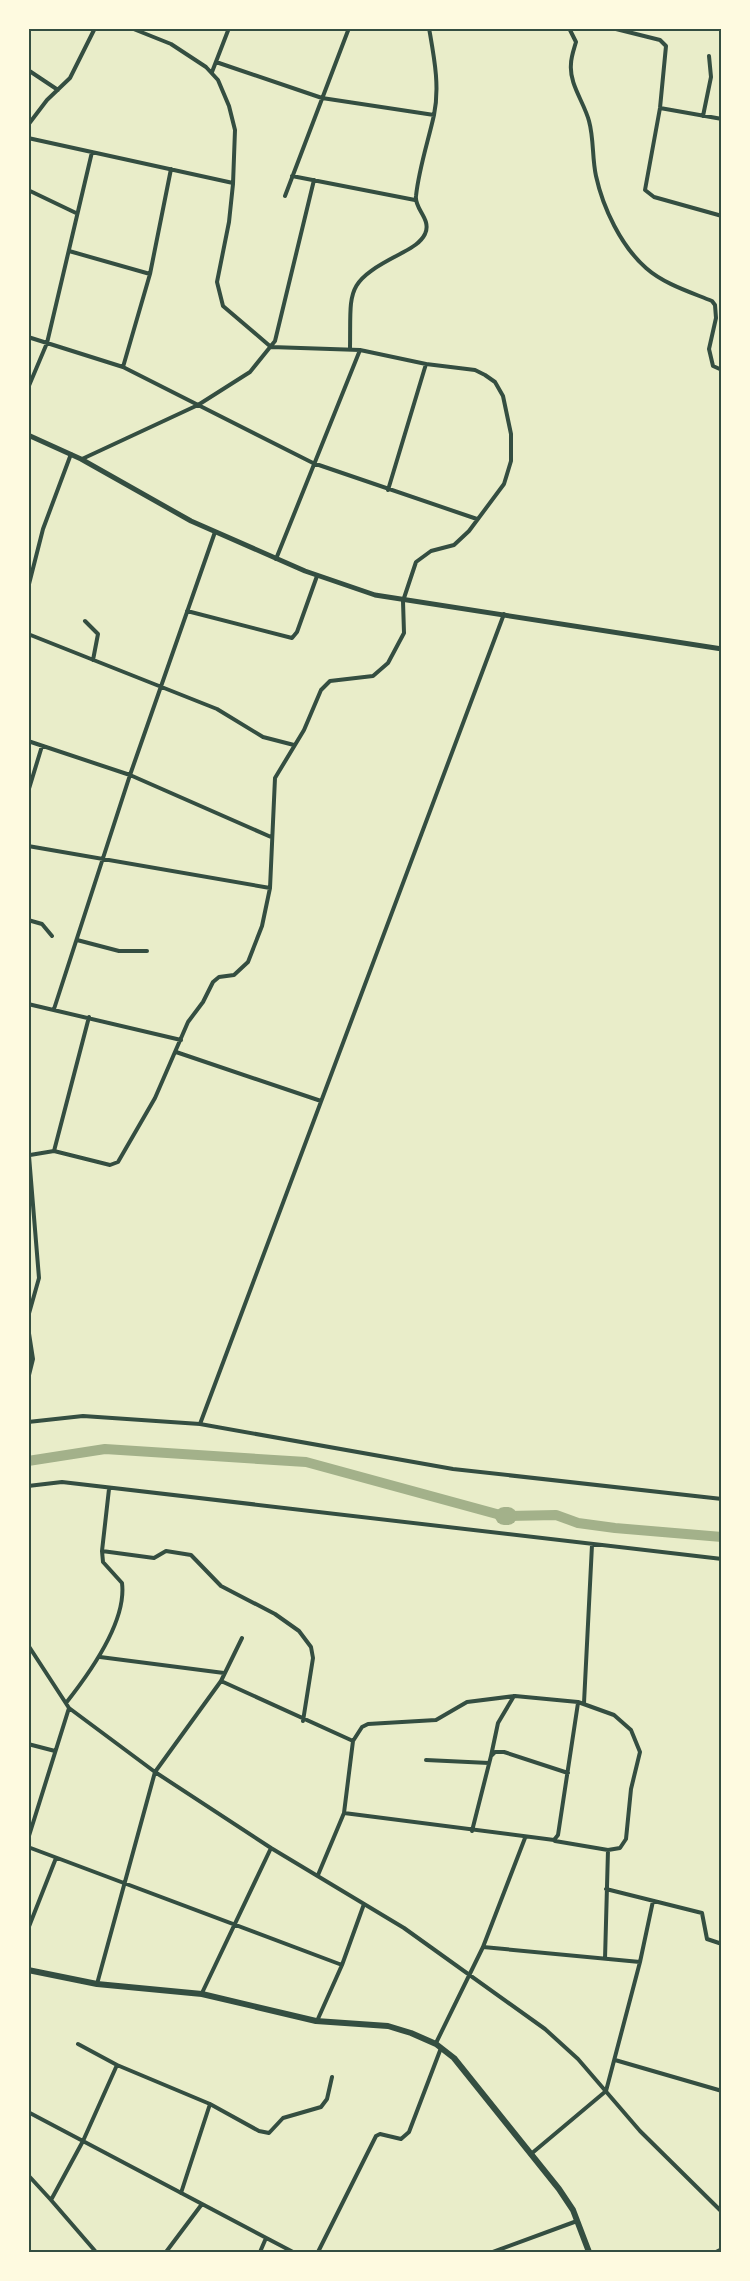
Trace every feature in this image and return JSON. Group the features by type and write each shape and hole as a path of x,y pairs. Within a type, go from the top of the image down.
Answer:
{"main road":[{"path":"28,1970 97,1984 202,1994 316,2021 396,2028 438,2046 458,2063 566,2199 589,2253"}],"street":[{"path":"28,125 34,115 70,78 95,28"},
{"path":"212,72 229,28"},
{"path":"285,196 349,28"},
{"path":"350,348 351,300 359,278 417,244 426,232 425,220 415,200 422,155 434,115 437,87 429,28"},
{"path":"569,28 576,42 571,64 572,80 584,103 590,123 595,172 601,199 622,238 647,269 663,280 712,301 715,305 709,357 713,366 722,370"},
{"path":"612,28 660,40 666,44 660,108 645,189 654,197 722,216"},
{"path":"28,1317 39,1278 29,1154 54,1151 110,1165 116,1164 152,1104 188,1022 215,978 234,975 247,964 262,926 270,888 275,778 326,684 373,676 388,663 404,633 403,601 411,573 419,557 454,545 504,484 510,468 511,434 503,396 495,382 486,375 475,370 426,364 350,348 291,349 269,346 224,306 217,290 217,275 229,222 233,184 235,142 233,119 212,72 171,45 134,29"},
{"path":"703,116 711,77 709,56"},
{"path":"216,62 322,98 434,115"},
{"path":"28,69 58,90"},
{"path":"660,108 722,119"},
{"path":"28,138 233,184"},
{"path":"28,388 47,343 92,152"},
{"path":"123,367 150,274 171,169"},
{"path":"292,176 415,200"},
{"path":"81,459 198,405 245,377 275,340 314,180"},
{"path":"28,190 76,213"},
{"path":"69,251 150,274"},
{"path":"28,337 123,367 313,463 477,519"},
{"path":"276,559 360,350"},
{"path":"388,490 426,364"},
{"path":"28,435 81,459 162,508 317,576 375,595 722,649"},
{"path":"28,588 43,529 71,454"},
{"path":"54,1009 130,775 215,532"},
{"path":"187,611 292,638 297,632 317,576"},
{"path":"200,1424 504,614"},
{"path":"85,621 98,634 93,660"},
{"path":"28,634 162,686 228,715 262,737 294,745"},
{"path":"28,741 130,775 271,837"},
{"path":"28,792 42,746"},
{"path":"28,846 270,888"},
{"path":"28,920 42,924 52,936"},
{"path":"76,940 119,951 147,951"},
{"path":"28,1004 181,1040"},
{"path":"54,1151 89,1017"},
{"path":"176,1052 321,1101"},
{"path":"28,1328 33,1359 28,1379"},
{"path":"28,1422 83,1416 200,1424 453,1469 722,1499"},
{"path":"28,1486 62,1482 722,1559"},
{"path":"66,1703 100,1657 114,1625 123,1587 117,1575 103,1562 102,1551 109,1489"},
{"path":"584,1704 592,1545"},
{"path":"102,1551 154,1558 166,1551 190,1555 221,1587 275,1614 299,1631 312,1650 303,1721"},
{"path":"97,1984 126,1885 155,1772 221,1681 242,1638"},
{"path":"28,1645 69,1708 155,1772 271,1848 364,1904 470,1974 545,2029 567,2048 640,2131 722,2212"},
{"path":"100,1657 225,1673"},
{"path":"221,1681 303,1721 353,1741"},
{"path":"472,1831 498,1724 514,1696"},
{"path":"318,1875 344,1813 353,1741 366,1724 436,1720 467,1702 514,1696 578,1702 624,1722 635,1737 640,1752 631,1789 626,1839 620,1848 608,1850 554,1840 344,1813"},
{"path":"554,1840 558,1835 578,1702"},
{"path":"28,1839 69,1708"},
{"path":"28,1744 55,1751"},
{"path":"491,1756 500,1751 568,1773"},
{"path":"426,1760 489,1763"},
{"path":"318,2253 376,2136 380,2134 401,2139 407,2135 438,2046 483,1947 525,1838"},
{"path":"28,1847 342,1965"},
{"path":"202,1994 271,1848"},
{"path":"605,1959 608,1850"},
{"path":"28,1929 57,1858"},
{"path":"606,1889 703,1914 707,1939 722,1944"},
{"path":"531,2154 606,2091 640,1962 653,1901"},
{"path":"316,2021 342,1965 364,1904"},
{"path":"483,1947 640,1962"},
{"path":"78,2044 117,2065 210,2104 259,2131 269,2133 283,2118 321,2107 327,2099 332,2078"},
{"path":"615,2060 722,2091"},
{"path":"51,2199 83,2141 117,2065"},
{"path":"181,2193 210,2104"},
{"path":"28,2112 293,2253"},
{"path":"28,2175 96,2253"},
{"path":"166,2253 202,2204"},
{"path":"493,2253 577,2221"},
{"path":"260,2253 266,2238"},
{"path":"716,2253 722,2249"}],"waterway":[{"path":"28,1461 105,1449 306,1462 504,1516"},
{"path":"508,1516 556,1515 578,1523 615,1528 722,1537"}]}
